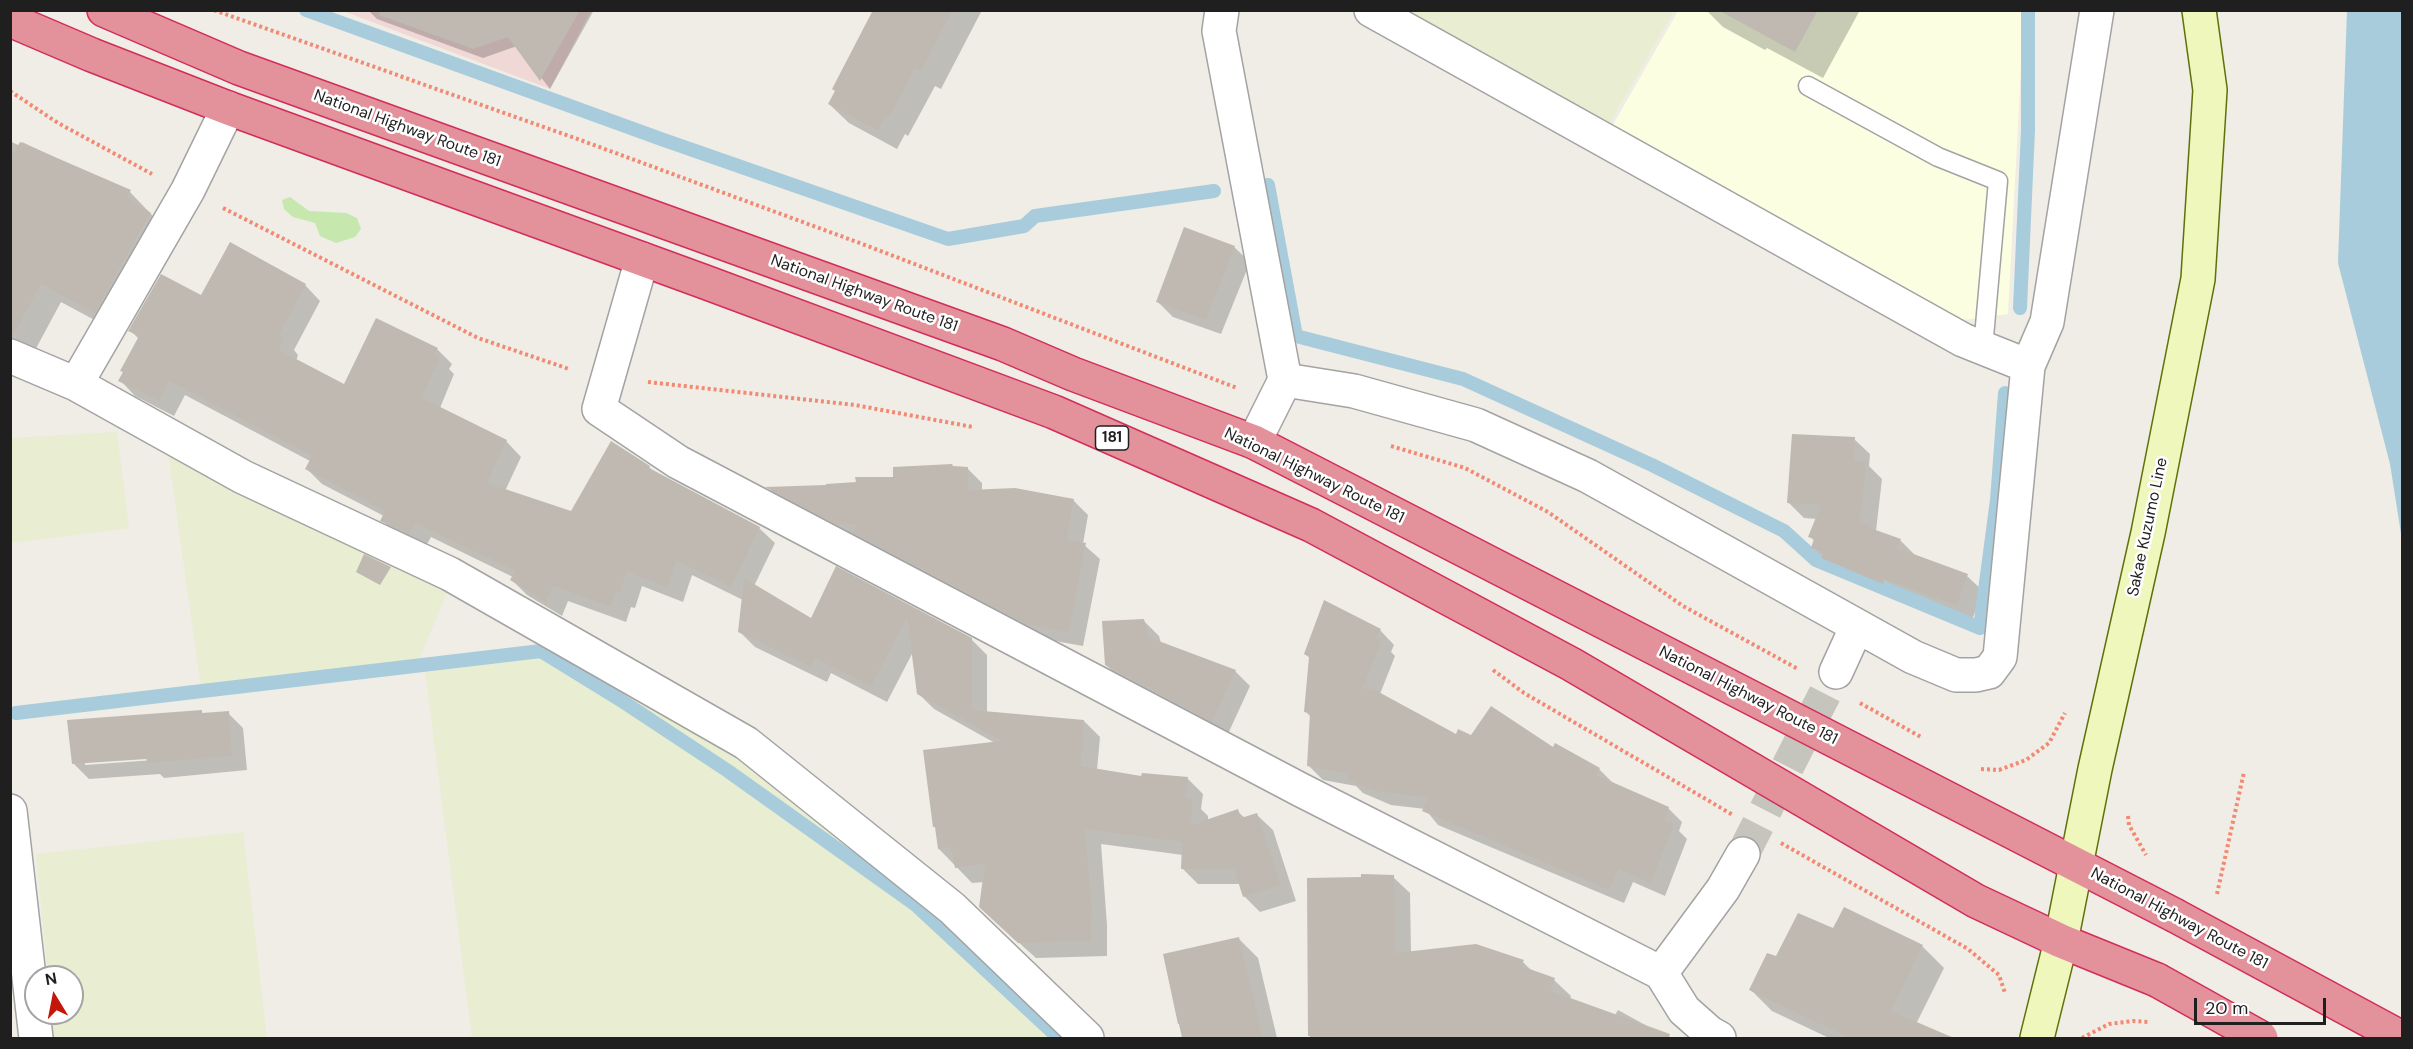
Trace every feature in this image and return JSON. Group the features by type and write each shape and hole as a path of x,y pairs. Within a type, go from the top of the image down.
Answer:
{"highway":[{"name":"National Highway Route 181","path":"104,10 239,68 1003,345 1073,374 1254,442 2076,864 2403,1038"},
{"name":"181","path":"10,20 228,108 1054,412 1311,525 1571,664 1976,901 2061,941 2157,980 2260,1038"}],"main road":[{"name":"Sakae Kuzumo Line","path":"2037,1038 2061,941 2150,522 2198,279 2210,90 2199,10"}],"street":[{"path":"1222,10 1219,31 1285,380 1254,442"},
{"path":"1371,10 1963,340 2028,366"},
{"path":"1285,380 1354,390 1476,424 1588,476 1913,657 1956,675 1976,675 1989,672 2000,657 2028,366 2047,322 2097,10"},
{"path":"76,384 188,190 228,108"},
{"path":"642,259 599,409 678,462 1301,790 1661,973 1684,1010 1719,1038"},
{"path":"10,356 76,384 243,477 450,574 746,743 952,908 1087,1038"},
{"path":"1843,685 1857,627"},
{"path":"10,811 36,1038"},
{"path":"1661,973 1724,889 1743,854"}],"lane":[{"path":"1808,86 1938,157 1998,181 1983,348"}],"path":[{"path":"214,10 584,141 842,236 1237,388"},
{"path":"10,91 58,123 144,170 188,190 478,338 562,368 655,384 855,405 976,427"},
{"path":"1385,444 1465,468 1548,512 1683,606 1798,669"},
{"path":"1489,667 1524,693 1736,816"},
{"path":"1843,685 1929,741"},
{"path":"1978,769 1999,770 2026,760 2049,743 2067,709"},
{"path":"2128,814 2129,825 2147,858"},
{"path":"1776,839 1968,949 1999,975 2005,991 2004,1000"},
{"path":"2082,1038 2109,1023 2151,1022"}],"shaded area":[{"path":"343,11 591,11 550,89"},
{"path":"1393,11 1674,11 1607,128"},
{"path":"1678,11 2024,11 2008,314 1955,321 1610,130"},
{"path":"117,432 129,528 11,543 11,438"},
{"path":"167,445 449,588 415,669 202,694"},
{"path":"560,644 730,747 871,855 1078,1038 472,1038 424,662"},
{"path":"243,832 267,1038 54,1038 52,1025 84,1025 84,965 47,965 36,854"}],"green space":[{"path":"290,197 309,211 346,213 357,218 361,229 355,237 336,243 320,236 315,223 293,217 284,209 282,200"}],"water":[{"path":"2347,11 2402,11 2402,540 2390,464 2338,263"}],"building":[{"path":"380,10 580,10 540,81 508,37 473,49 379,15"},
{"path":"873,10 953,10 921,71 915,68 889,118 885,116 878,131 828,104 835,91 832,89"},
{"path":"1718,10 1818,10 1795,52"},
{"path":"20,142 131,190 127,197 151,213 95,313 41,284 10,338 10,159"},
{"path":"1184,227 1235,246 1206,320 1156,302"},
{"path":"230,242 306,284 279,335 284,338 279,350 344,384 376,318 438,348 434,354 440,357 422,398 507,440 487,483 571,511 611,441 650,466 649,468 760,527 731,587 676,561 668,588 627,572 620,593 616,592 611,607 553,586 546,602 510,580 515,571 415,523 409,534 380,521 385,511 305,469 312,456 169,381 159,401 118,381 123,372 120,371 139,336 128,331 161,274 201,295"},
{"path":"1792,434 1855,437 1854,461 1867,462 1860,522 1901,539 1897,548 1968,574 1957,606 1884,579 1883,584 1821,558 1823,553 1811,548 1814,539 1808,537 1821,505 1787,503"},
{"path":"952,464 968,467 968,490 1015,488 1074,499 1067,540 1086,543 1069,632 1028,625 853,533 857,524 838,525 765,487 856,482 855,477 893,477 893,467"},
{"path":"364,554 391,567 380,585 356,572"},
{"path":"836,566 972,638 972,710 1084,720 1081,766 1141,776 1142,773 1188,777 1185,798 1193,799 1191,825 1238,809 1241,818 1257,813 1281,885 1243,897 1234,869 1181,869 1182,842 1085,829 1092,908 1091,941 1018,943 979,907 985,864 955,868 951,847 938,849 923,750 1001,741 917,694 907,617 871,687 815,658 811,667 738,632 744,578 811,618"},
{"path":"1324,600 1381,629 1376,638 1382,641 1363,688 1375,690 1456,734 1458,729 1471,735 1491,706 1553,747 1555,743 1600,768 1596,775 1669,807 1665,819 1674,824 1651,883 1619,869 1609,890 1422,811 1428,798 1375,791 1347,780 1348,774 1307,766 1310,713 1304,712 1309,657 1304,654"},
{"path":"1144,619 1148,637 1236,670 1212,722 1105,665 1102,621"},
{"path":"202,710 202,713 229,711 232,756 148,763 146,759 72,764 67,720"},
{"path":"1361,874 1394,875 1395,953 1476,944 1524,960 1521,966 1555,978 1551,991 1670,1034 1669,1038 1337,1038 1337,1036 1308,1036 1307,878 1361,877"},
{"path":"1844,907 1923,945 1891,1011 1954,1038 1849,1038 1749,990 1767,953 1776,956 1798,913 1833,928"},
{"path":"1239,937 1263,1038 1183,1038 1163,954"}],"waterway":[{"path":"306,10 661,139 948,239 1024,226 1035,216 1214,191"},
{"path":"2020,308 2028,130 2028,10"},
{"path":"1268,185 1296,336 1463,379 1652,465 1784,531 1816,560 1980,628 1997,500 2005,393"},
{"path":"16,713 541,651 728,771 916,905 1059,1038"}],"tunnel":[{"path":"1743,854 1836,672"}]}
